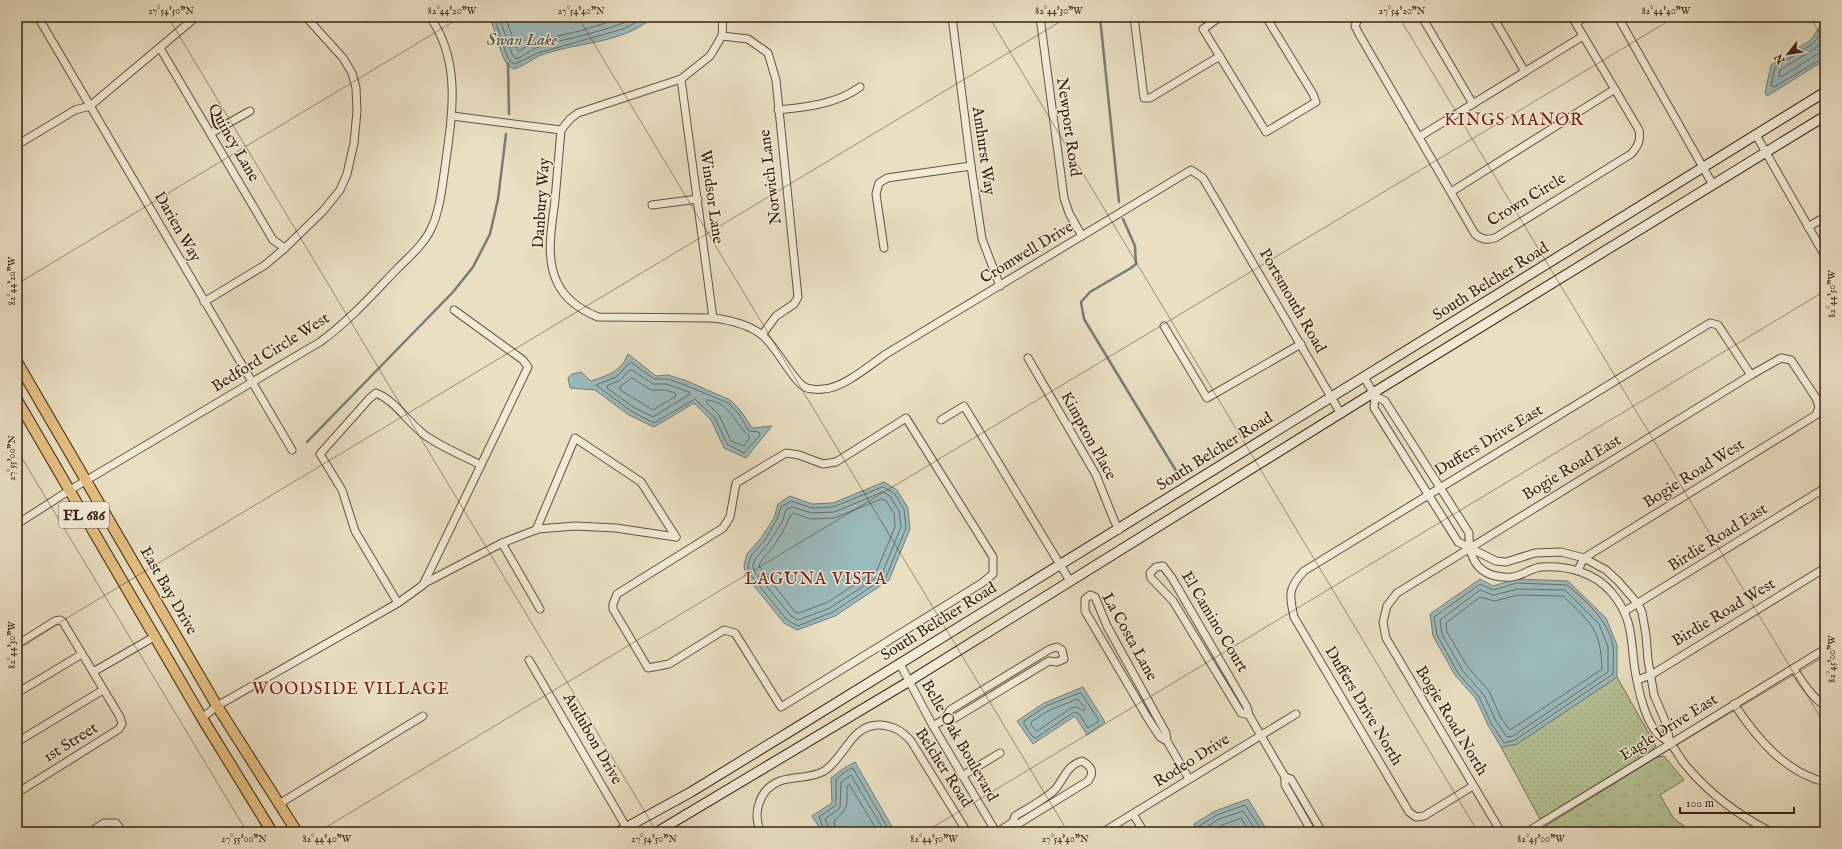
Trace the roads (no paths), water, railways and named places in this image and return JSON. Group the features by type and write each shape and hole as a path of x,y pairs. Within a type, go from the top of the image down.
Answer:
{"main road":[{"name":"South Belcher Road","path":"618,832 628,830 1119,530 1825,92"},
{"name":"South Belcher Road","path":"657,832 908,682 1825,116"},
{"name":"East Bay Drive","path":"17,362 217,706 297,832"},
{"name":"FL 686","path":"17,400 154,637 272,832"}],"street":[{"name":"Darien Way","path":"38,17 251,383 292,450"},
{"path":"17,144 76,110 90,106 196,17"},
{"path":"204,302 265,265 284,248 323,211 340,190 347,174 354,143 357,111 356,88 352,73 343,58 306,17"},
{"name":"Bedford Circle West","path":"17,524 70,490 320,342 340,328 419,246 431,230 439,206 452,116 452,77 449,60 444,42 430,17"},
{"path":"452,116 561,130 570,119 578,113 681,79 710,56 722,36 723,17"},
{"name":"Amhurst Way","path":"952,17 982,239 1000,286"},
{"name":"Newport Road","path":"1040,17 1064,198 1069,213 1082,236"},
{"path":"1134,17 1144,98 1150,98 1220,56"},
{"path":"1220,17 1203,29 1266,132 1316,102 1266,17"},
{"name":"Crown Circle","path":"1359,17 1355,26 1357,30 1475,234 1481,239 1488,240 1495,238 1630,154 1638,146 1641,139 1639,130 1574,20"},
{"path":"1422,17 1473,104"},
{"path":"1493,17 1525,72"},
{"path":"1574,20 1585,17"},
{"path":"1618,17 1713,185"},
{"name":"Norwich Lane","path":"722,36 748,39 768,53 776,80 798,296 794,304 776,316 762,335"},
{"path":"1419,137 1583,36"},
{"name":"Quincy Lane","path":"160,48 273,240 284,248"},
{"name":"Windsor Lane","path":"681,79 714,318"},
{"path":"778,110 812,106 837,99 849,95 860,87"},
{"path":"1451,192 1615,90"},
{"path":"211,133 250,111"},
{"name":"Danbury Way","path":"561,130 550,247 557,283 565,295 582,310 598,317 714,318 743,324 762,335 804,387 823,390 841,384"},
{"path":"1756,135 1825,256"},
{"path":"884,248 876,194 879,183 887,178 971,166"},
{"name":"Cromwell Drive","path":"841,384 886,354 1191,170 1203,178 1218,203"},
{"path":"652,205 698,199"},
{"name":"Portsmouth Road","path":"1218,203 1341,414"},
{"path":"1808,227 1825,217"},
{"path":"423,584 528,367 524,360 454,310"},
{"name":"Duffers Drive East","path":"1290,599 1293,582 1304,571 1710,323 1718,325 1751,375"},
{"path":"1164,326 1207,398 1301,344"},
{"name":"Kimpton Place","path":"1028,358 1096,475 1119,530"},
{"name":"Bogie Road East","path":"1383,622 1387,606 1397,593 1781,358 1791,360 1816,398"},
{"path":"1364,378 1374,395 1374,408 1458,542 1496,561 1506,562 1535,553 1561,552 1584,558 1606,570 1638,604 1646,635 1648,660 1654,695 1666,723 1670,743"},
{"path":"398,603 355,531 342,490 320,454 376,393 386,398 426,436 481,465"},
{"path":"1374,395 1385,401 1469,533 1469,548 1477,567 1491,576 1513,577 1539,568 1563,567 1578,570 1597,580 1611,592 1626,611 1630,625 1637,680 1648,717 1657,734 1670,743 1687,767 1710,792 1738,812 1771,832"},
{"name":"Bogie Road West","path":"1584,558 1816,415 1819,407 1816,398"},
{"path":"941,420 964,406 1070,581"},
{"path":"906,418 993,556 993,574 982,583 888,642 781,707 735,634 724,630 669,664 648,668 613,609 612,604 617,594 723,528 730,517 736,483 786,453 799,455 823,464 836,462 906,418"},
{"path":"1391,435 1403,428"},
{"path":"202,718 217,706 398,603 423,584 502,543 536,530 578,526 616,528 676,537 641,482 575,438 536,530"},
{"name":"Birdie Road East","path":"1626,611 1825,488"},
{"path":"502,543 540,609"},
{"path":"1578,570 1584,558"},
{"name":"El Camino Court","path":"1249,714 1241,713 1173,601 1150,578 1150,573 1156,567 1163,566 1172,578 1247,707 1249,714 1285,777 1285,786 1312,832"},
{"name":"Birdie Road West","path":"1637,680 1651,675 1825,568"},
{"name":"La Costa Lane","path":"1167,741 1160,737 1147,717 1085,611 1084,599 1090,595 1095,596 1107,626 1166,733 1167,741 1189,779"},
{"name":"Duffers Drive North","path":"1290,599 1294,617 1410,812 1416,817 1424,816 1473,786"},
{"path":"17,645 60,620 63,622 103,690 17,742"},
{"name":"Bogie Road North","path":"1383,622 1386,638 1501,832"},
{"path":"93,672 154,637"},
{"path":"933,726 945,719 955,718 1049,661 1057,662 1064,659 1062,650 1057,647 1050,648 950,710 945,719"},
{"name":"Eagle Drive East","path":"1527,832 1825,649"},
{"path":"17,693 82,654"},
{"name":"Audubon Drive","path":"529,660 628,830"},
{"name":"Belle Oak Boulevard","path":"900,664 908,682 933,726 997,832"},
{"path":"1794,669 1806,687 1817,700 1825,706"},
{"name":"1st Street","path":"17,793 119,729 122,724 120,717 103,690"},
{"path":"1734,704 1748,726 1767,748 1790,765 1816,780 1825,782"},
{"name":"Rodeo Drive","path":"1103,832 1296,714"},
{"path":"279,804 423,716"},
{"name":"Belcher Road","path":"761,832 757,825 757,810 761,798 770,787 780,781 812,777 832,765 854,736 863,729 874,725 887,725 902,730 911,741 967,832"},
{"path":"962,776 1000,753"},
{"path":"997,832 1014,822 1018,824 1088,781 1092,776 1092,770 1088,764 1082,760 1068,768 1056,789 1014,816 1014,822"},
{"name":"El Camino Court","path":"1285,777 1291,779 1322,832"},
{"path":"1133,814 1144,832"},
{"path":"90,832 104,823 116,823 123,832"}],"water":[{"name":"Swan Lake","path":"490,17 653,17 628,33 613,38 553,51 539,56 514,69 508,66 503,57"},
{"path":"1825,21 1825,60 1767,96 1765,93 1771,65 1811,40 1822,23"},
{"path":"628,354 656,376 668,375 687,381 730,400 741,411 752,428 772,426 746,458 724,448 711,420 694,403 654,427 629,415 595,390 570,388 568,378 572,374 581,372 591,381 597,379 618,369"},
{"path":"884,482 897,490 908,508 910,529 889,580 835,616 797,630 784,623 745,575 744,565 747,554 761,538 774,518 778,504 790,496 812,504 833,503"},
{"path":"1480,579 1493,586 1517,579 1568,581 1606,618 1617,645 1617,677 1517,744 1501,747 1488,725 1476,699 1455,675 1433,636 1430,614"},
{"path":"1083,687 1105,722 1087,735 1075,716 1033,744 1017,721 1044,703"},
{"path":"855,762 895,832 822,832 812,816 832,803 831,778"},
{"path":"1248,799 1268,832 1196,832 1194,824 1215,811"}],"waterway":[{"path":"1100,17 1119,202"},
{"path":"508,63 509,114"},
{"path":"307,442 453,292 473,267 490,234 498,199 506,134"},
{"path":"1123,219 1135,246 1136,264 1090,292 1081,302 1084,319 1181,479"}],"district":[{"name":"KINGS MANOR","path":"1514,120"},
{"name":"LAGUNA VISTA","path":"816,579"},
{"name":"WOODSIDE VILLAGE","path":"351,689"}]}
